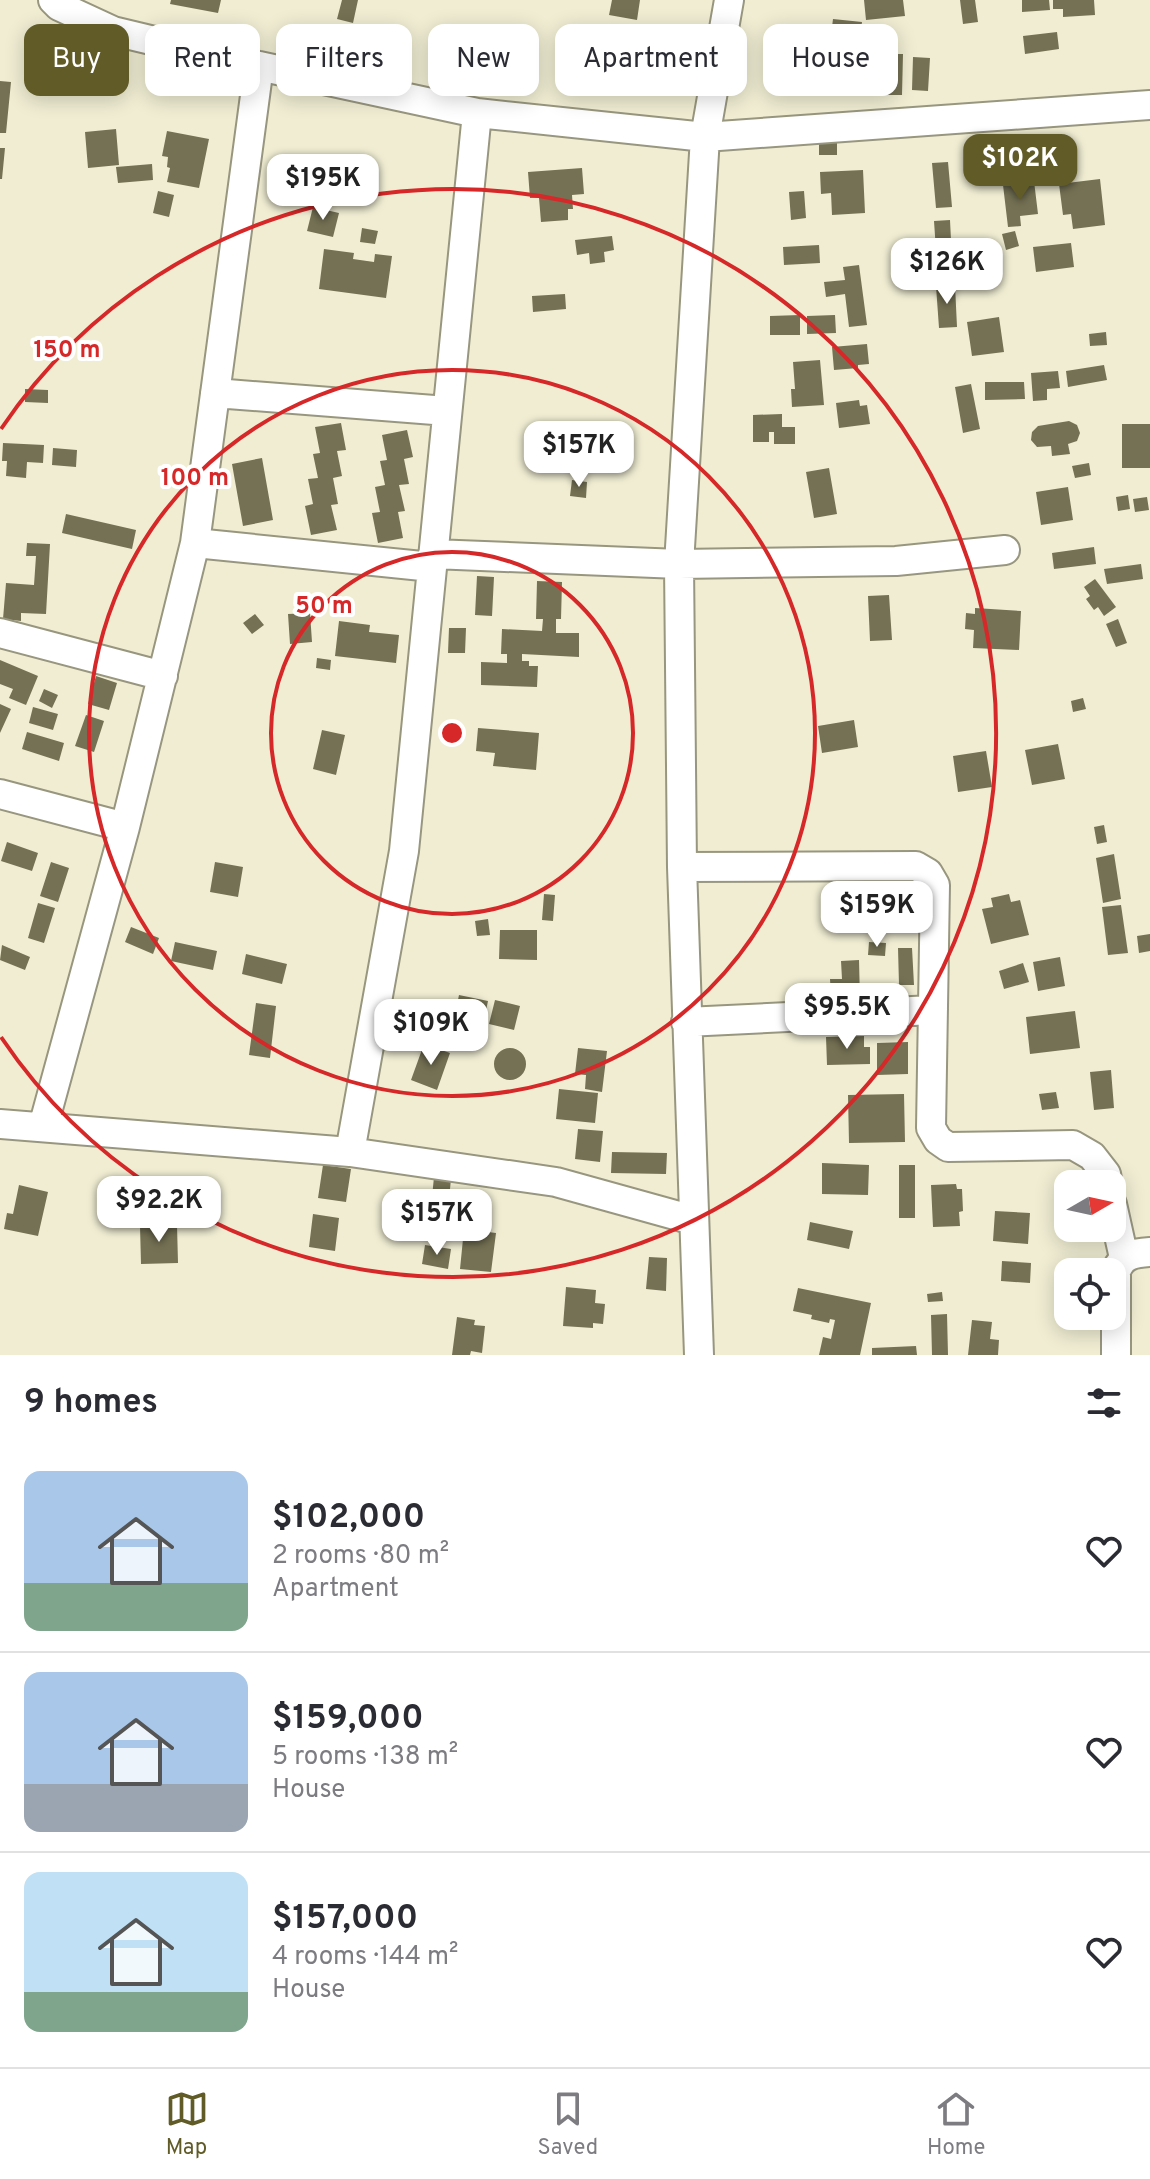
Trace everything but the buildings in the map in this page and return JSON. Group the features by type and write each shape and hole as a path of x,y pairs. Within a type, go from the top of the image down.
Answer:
{"street":[{"path":"53,0 59,6 113,31 145,39"},
{"path":"699,1355 682,867 679,564 705,137 729,0"},
{"path":"260,66 477,113 705,137 1150,105"},
{"path":"43,1127 125,827 195,543 255,96"},
{"path":"350,1152 404,851 477,113"},
{"path":"215,393 447,411"},
{"path":"195,543 432,561 679,564 896,561 1005,550"},
{"path":"0,633 163,676"},
{"path":"0,794 125,827"},
{"path":"682,867 916,866 928,873 935,885 931,1128 942,1144 948,1147 1073,1145 1092,1156 1103,1170"},
{"path":"686,1022 933,1010"},
{"path":"0,1124 350,1152 556,1182 693,1220"},
{"path":"1116,1355 1116,1271 1137,1255 1126,1233"}]}
